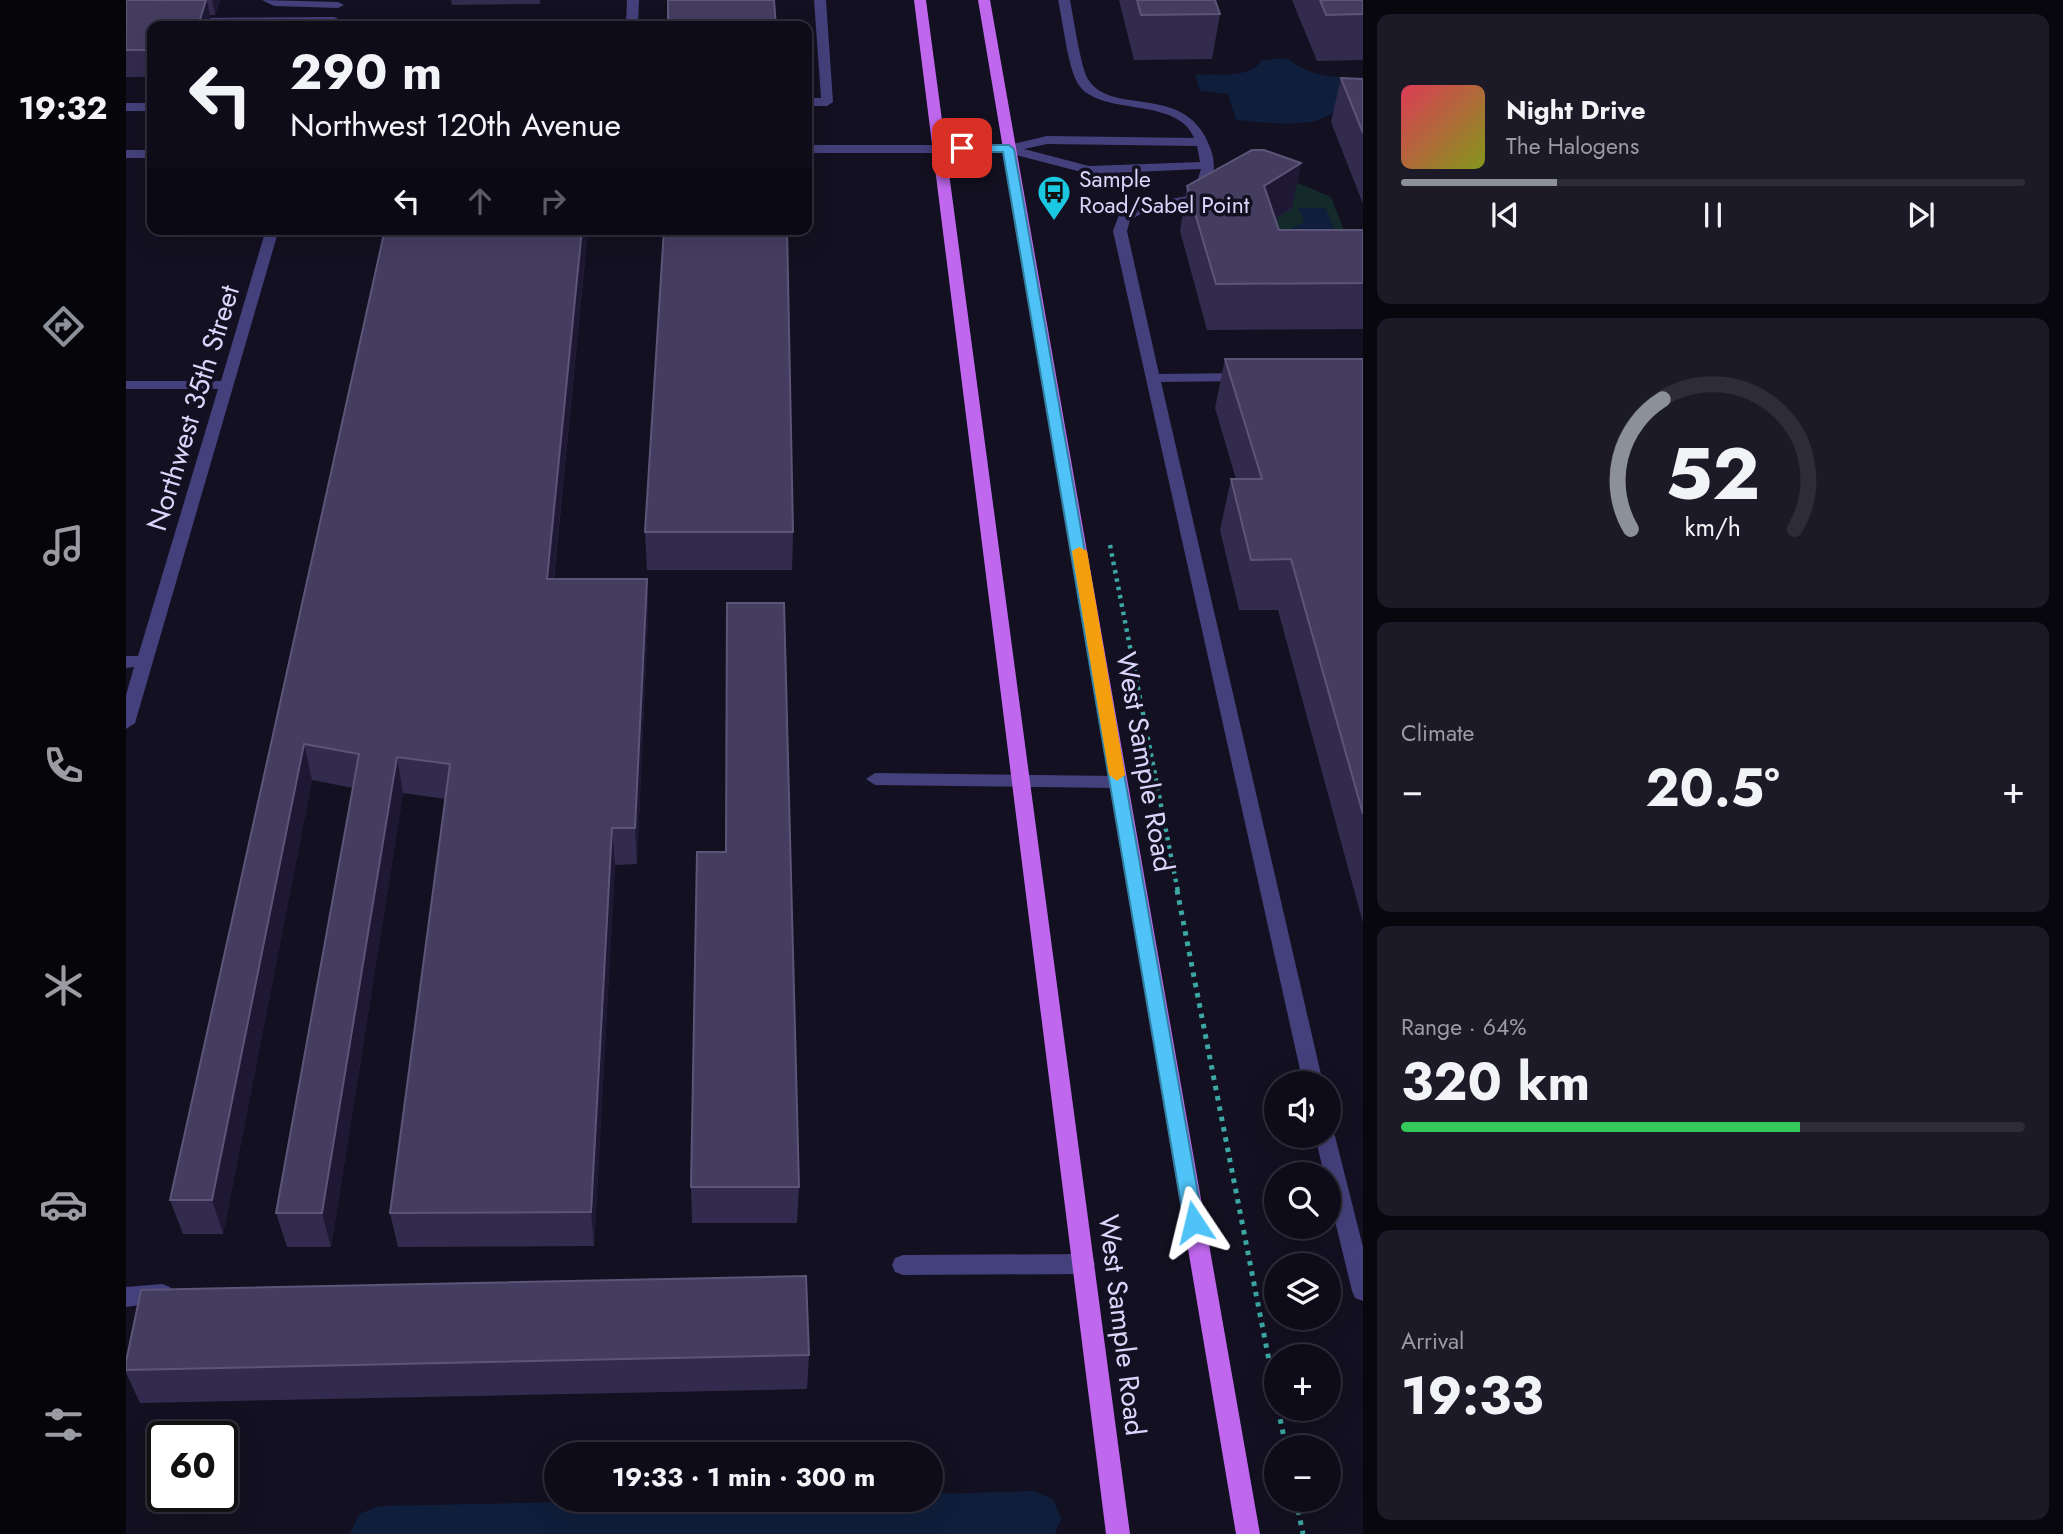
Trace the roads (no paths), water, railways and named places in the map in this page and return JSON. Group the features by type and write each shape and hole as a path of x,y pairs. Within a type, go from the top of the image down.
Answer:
{"main road":[{"name":"West Sample Road","path":"920,0 983,470 1118,1534"},
{"name":"West Sample Road","path":"984,0 1248,1534"}],"street":[{"path":"268,0 274,4 338,3 333,21"},
{"path":"632,21 633,0"},
{"path":"812,102 827,102 820,0"},
{"path":"1064,0 1082,81 1087,87 1115,100 1164,108 1179,114 1203,142 1208,165 1205,187 1198,198 1142,208 1124,218 1120,231 1310,1071"},
{"path":"126,107 147,107"},
{"path":"1009,149 1047,140 1203,142"},
{"path":"1140,141 1145,161"},
{"path":"812,149 1009,149 1089,170 1208,165"},
{"path":"126,154 147,154"},
{"path":"1066,164 1145,161 1208,165"},
{"name":"Northwest 35th Street","path":"126,723 271,235"},
{"path":"1153,377 1256,377"},
{"path":"126,385 227,384"},
{"path":"126,662 144,661"},
{"path":"875,779 1118,782"},
{"path":"1328,1148 1363,1290"},
{"path":"903,1265 1084,1264"},
{"path":"126,1297 169,1294"}],"water":[{"path":"1287,58 1304,69 1322,75 1363,77 1363,106 1344,107 1323,118 1304,123 1236,120 1228,94 1200,91 1195,75 1240,73 1256,67 1262,60"},
{"path":"1299,208 1326,208 1336,234 1285,232 1304,222"}],"waterway":[{"path":"379,1534 1033,1519"}],"place":[{"name":"Sample Road/Sabel Point","path":"1054,222"}]}
